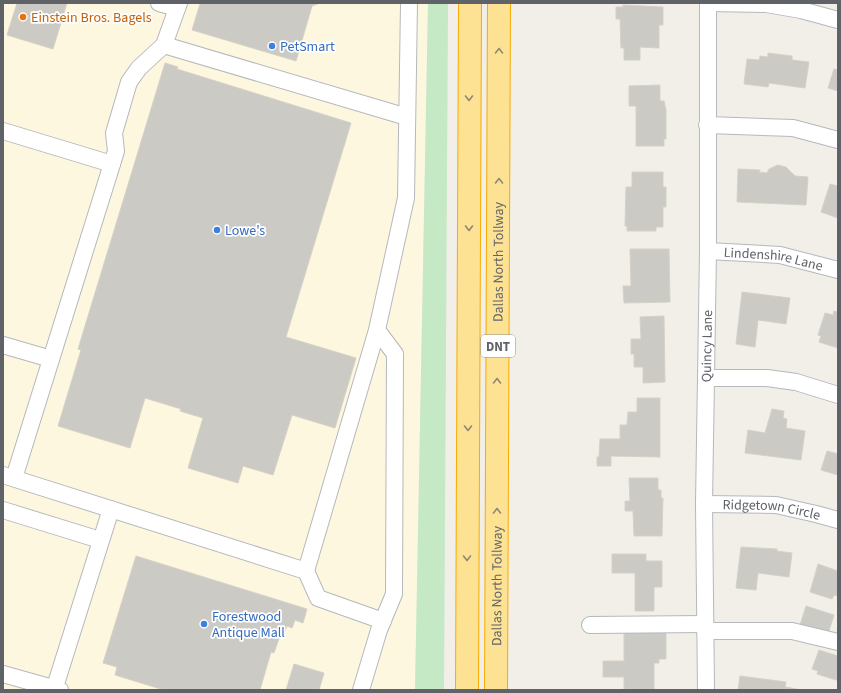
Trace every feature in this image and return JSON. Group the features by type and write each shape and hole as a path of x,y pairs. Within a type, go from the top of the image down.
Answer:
{"highway":[{"name":"Dallas North Tollway","path":"467,690 470,3"},
{"name":"Dallas North Tollway","path":"496,690 499,3"}],"street":[{"path":"159,3 178,6 164,45 139,68 129,82 114,133 116,151 112,164 51,359 6,476 306,571"},
{"path":"383,621 318,598 306,571 377,330 406,198 409,3"},
{"path":"708,3 766,4 802,10 838,20"},
{"name":"Quincy Lane","path":"706,690 704,504 708,252 708,3"},
{"path":"164,45 407,117"},
{"path":"707,125 771,126 793,128 838,140"},
{"path":"3,131 112,164"},
{"name":"Lindenshire Lane","path":"708,252 780,255 838,270"},
{"path":"361,690 383,621 394,594 395,354 377,330"},
{"path":"3,345 51,359"},
{"path":"706,378 767,378 796,382 838,395"},
{"name":"Ridgetown Circle","path":"704,504 776,505 838,520"},
{"path":"3,674 56,689 100,540 111,509"},
{"path":"3,510 100,540"},
{"path":"590,625 792,630 838,642"}],"shaded area":[{"path":"3,3 428,3 415,690 3,690"}],"green space":[{"path":"428,3 448,3 444,690 415,690"}],"building":[{"path":"17,3 67,3 53,49 7,35"},
{"name":"PetSmart","path":"197,3 320,3 312,6 296,61 192,30 200,4"},
{"path":"623,5 663,7 663,25 659,25 659,48 640,47 640,60 624,60 624,48 621,48 620,19 616,19 616,7 623,7"},
{"path":"768,53 792,56 792,60 809,62 805,88 769,83 768,87 744,84 747,59 759,60 760,56 768,57"},
{"name":"Lowe's","path":"165,63 178,67 177,69 351,123 286,337 356,358 335,428 292,415 273,475 243,466 238,483 188,468 203,418 180,411 181,409 145,398 130,448 58,426 81,350 78,349"},
{"path":"834,69 838,70 838,91 828,88"},
{"path":"660,85 660,101 664,101 666,110 666,139 664,139 664,146 636,146 636,106 629,106 629,86"},
{"path":"778,165 786,167 795,176 808,177 806,205 737,202 738,169 760,170 759,172 767,173 769,169"},
{"path":"632,172 663,172 663,187 666,187 666,207 663,207 663,227 656,227 656,231 627,231 627,226 625,226 626,187 632,187"},
{"path":"830,184 838,186 838,218 821,212"},
{"path":"630,249 669,249 670,302 624,303 623,286 631,286"},
{"path":"742,292 790,298 786,324 758,320 755,347 736,344"},
{"path":"834,311 838,312 838,348 819,342 821,336 818,335 825,313 833,315"},
{"path":"664,316 665,382 643,383 643,367 634,367 634,354 631,354 631,339 641,339 640,317"},
{"path":"637,398 660,398 660,457 611,456 611,466 597,466 600,439 620,439 620,425 627,425 628,412 637,412"},
{"path":"772,409 784,411 783,418 787,419 786,428 805,431 801,460 745,453 748,430 765,433"},
{"path":"827,451 838,454 838,475 821,470"},
{"path":"629,478 658,478 658,490 661,490 661,498 663,498 662,536 634,536 633,511 625,511 625,501 630,501"},
{"path":"741,547 777,549 777,551 792,553 789,577 758,573 756,590 736,588"},
{"path":"612,554 646,554 646,561 662,561 662,587 654,587 654,611 635,611 635,573 612,573"},
{"name":"Forestwood Antique Mall","path":"136,556 307,609 303,623 295,620 292,628 287,626 285,631 282,630 274,653 271,652 260,690 164,690 115,675 117,667 103,663"},
{"path":"818,564 838,571 838,596 834,595 832,599 810,592"},
{"path":"806,606 834,615 828,634 800,625"},
{"path":"624,630 666,630 666,659 659,659 659,663 654,663 654,690 624,690 624,677 603,677 603,661 624,661"},
{"path":"819,650 838,656 838,679 836,680 817,674 818,671 812,669"},
{"path":"294,664 324,673 319,690 286,690"},
{"path":"740,676 786,682 785,687 802,690 738,690"}],"place":[{"name":"Einstein Bros. Bagels","path":"23,17"},
{"name":"PetSmart","path":"272,46"},
{"name":"Lowe's","path":"217,230"},
{"name":"Forestwood Antique Mall","path":"204,624"}]}
